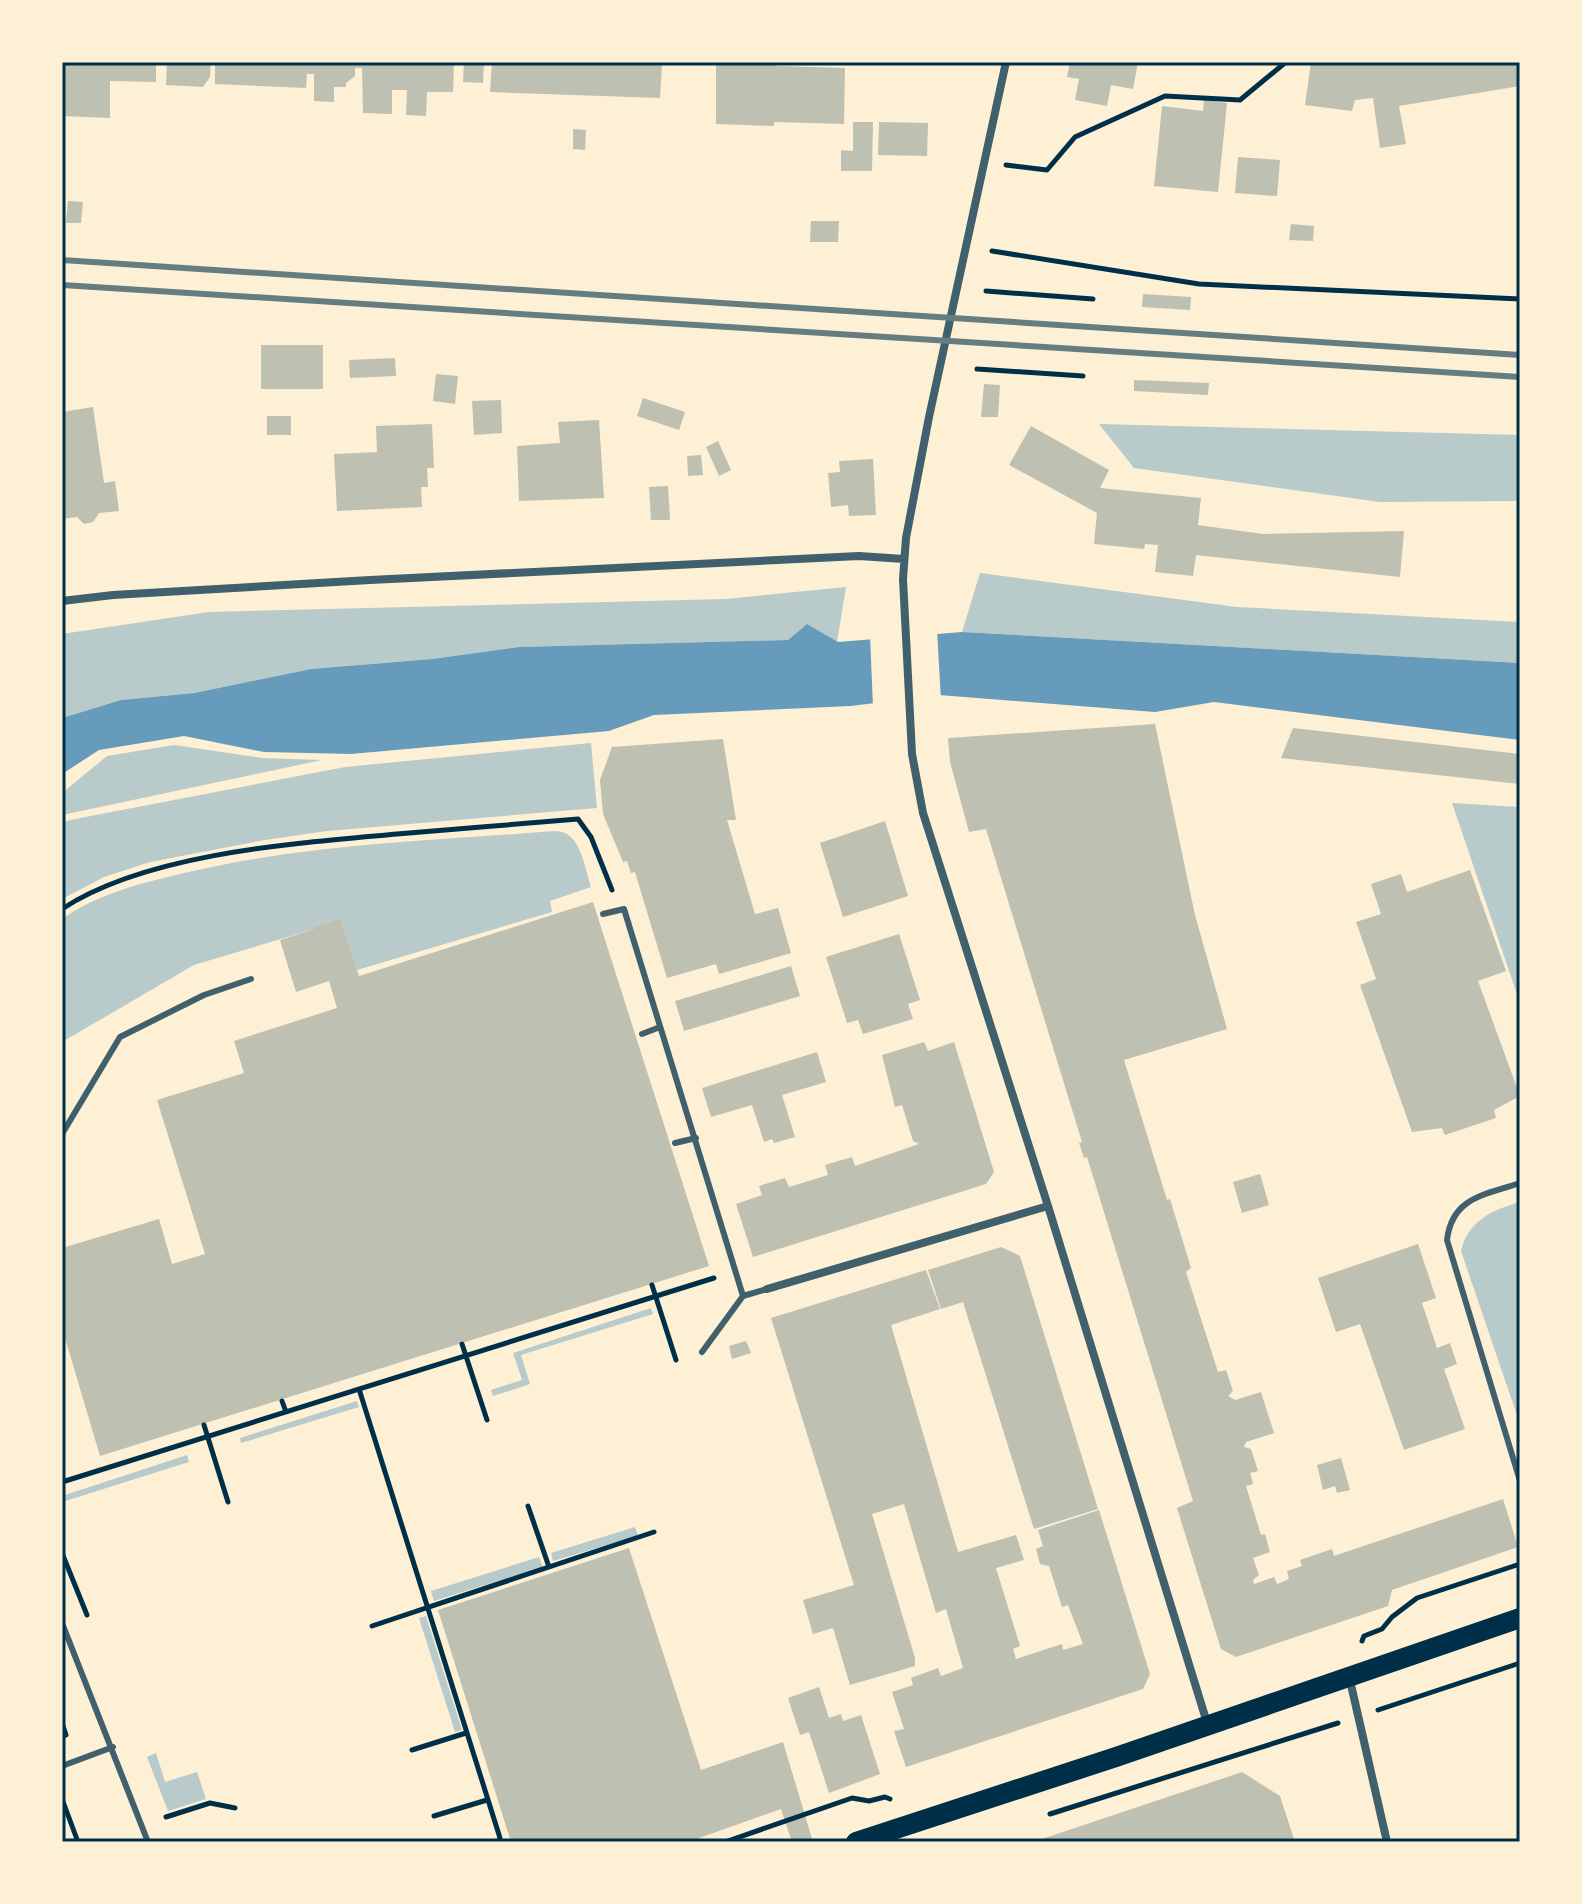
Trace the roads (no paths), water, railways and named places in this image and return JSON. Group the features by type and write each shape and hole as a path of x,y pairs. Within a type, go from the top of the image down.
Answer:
{"main road":[{"path":"856,1842 1208,1726 1520,1618"}],"street":[{"path":"1006,62 908,524 904,598 912,754 923,813 1208,1726"},
{"path":"62,601 113,595 859,556 904,559"},
{"path":"767,1289 1048,1206"},
{"path":"1349,1676 1387,1842"}],"lane":[{"path":"603,914 624,909 743,1296"},
{"path":"62,1134 120,1037 204,995 251,979"},
{"path":"642,1034 660,1027"},
{"path":"675,1143 696,1138"},
{"path":"1520,1183 1467,1202 1454,1213 1447,1240 1520,1481"},
{"path":"702,1352 743,1296 767,1289"},
{"path":"62,1623 148,1842"},
{"path":"62,1766 113,1747"}],"water":[{"path":"807,624 838,642 962,632 1520,663 1520,740 1214,702 1155,712 939,695 851,706 654,715 609,731 351,754 264,752 184,736 99,750 62,774 62,718 121,700 194,693 311,669 432,659 519,647 788,640"}],"railway":[{"path":"62,260 1520,355"},
{"path":"62,285 1520,377"}]}
